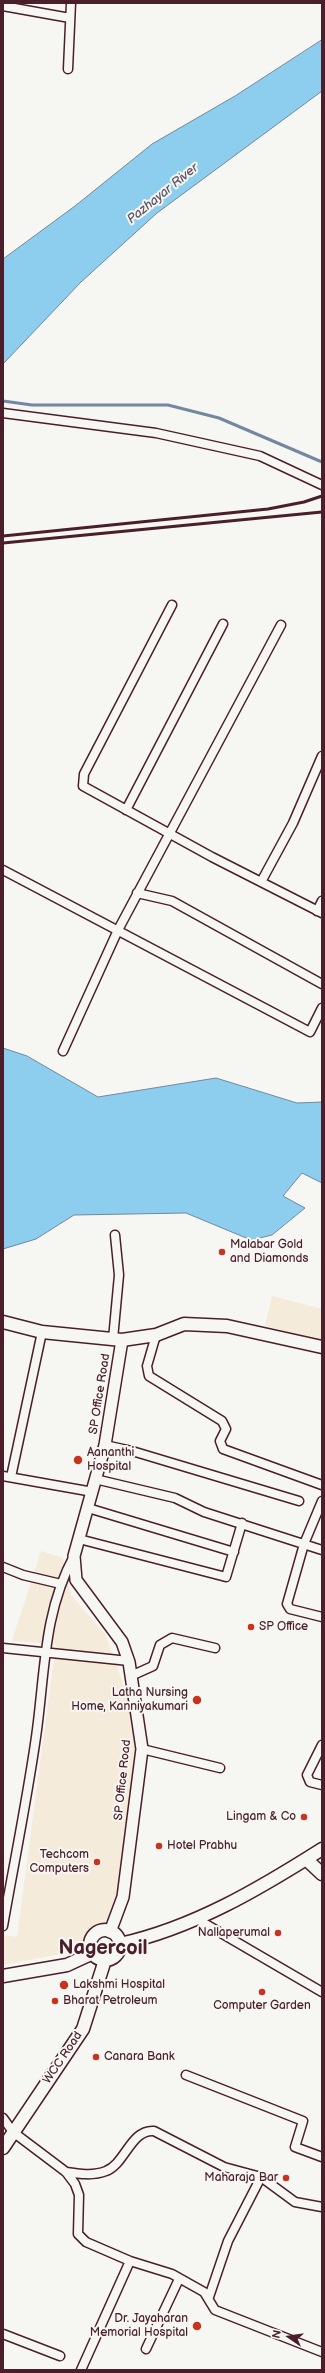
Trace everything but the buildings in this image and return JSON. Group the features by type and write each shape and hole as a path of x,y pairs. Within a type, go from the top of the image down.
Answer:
{"main road":[{"path":"3,1322 42,1332 117,1340 156,1335 184,1324 226,1326 322,1347"},
{"path":"120,1944 144,1939 197,1919 239,1898 306,1860 322,1849"},
{"path":"306,1860 322,1874"},
{"path":"102,1931 110,1932 116,1935 120,1944 114,1957 105,1960 93,1953 90,1944 94,1935 102,1931"},
{"path":"3,1976 67,1965 93,1953"},
{"name":"WCC Road","path":"3,2148 83,2029 105,1960"}],"street":[{"path":"68,69 71,3"},
{"path":"3,6 70,18"},
{"path":"3,413 156,433 253,454 322,485"},
{"path":"172,605 84,774 83,786 86,790 320,912 322,901"},
{"path":"126,810 223,624"},
{"path":"63,1051 118,930 281,625"},
{"path":"261,882 293,823 322,756"},
{"path":"3,870 310,1032 322,1008"},
{"path":"137,893 172,901 322,984"},
{"path":"115,1235 119,1275 117,1340"},
{"path":"42,1332 7,1477 92,1492"},
{"path":"156,1335 147,1366 149,1376 222,1421 226,1429 220,1441 223,1449 322,1485"},
{"name":"SP Office Road","path":"110,1932 122,1897 142,1749 133,1675 129,1661 122,1642 76,1580 74,1556 105,1445 117,1340"},
{"path":"105,1445 132,1451 299,1501"},
{"path":"95,1479 175,1498 204,1512 322,1550"},
{"path":"322,1502 304,1544 287,1606 290,1609 322,1618"},
{"path":"88,1508 234,1552"},
{"path":"79,1539 226,1577 242,1523"},
{"path":"3,1926 37,1736 44,1652 53,1604 74,1556"},
{"path":"3,1567 23,1575 61,1584"},
{"path":"133,1675 153,1666 160,1646 172,1638 215,1648"},
{"path":"3,1648 129,1661"},
{"path":"322,1745 307,1775 310,1782 322,1785"},
{"path":"142,1749 220,1768"},
{"path":"197,1919 322,1992"},
{"path":"186,2075 303,2121 295,2148 322,2157"},
{"path":"3,2118 13,2132 66,2172 79,2195 77,2228 81,2238 86,2242 130,2261 179,2278 204,2292 209,2297"},
{"path":"66,2172 89,2174 107,2171 143,2132 149,2130 154,2131 224,2167 261,2177 295,2202 322,2207"},
{"path":"261,2177 228,2241 209,2297 210,2304 215,2310 322,2352"},
{"path":"81,2370 130,2261"},
{"path":"146,2349 179,2278"},
{"path":"3,2334 60,2356"}],"shaded area":[{"path":"272,1296 322,1309 322,1341 265,1326"},
{"path":"41,1551 63,1558 71,1595 105,1634 131,1706 136,1746 118,1908 77,1951 3,1965 3,1935 17,1937 56,1644 12,1641"}],"water":[{"name":"Pazhayar River","path":"322,40 322,91 157,213 81,282 3,364 3,259 75,206 152,144 235,96"},
{"path":"3,1048 27,1056 98,1097 216,1078 297,1103 322,1102 322,1183 302,1173 283,1196 305,1208 272,1235 251,1240 186,1213 74,1215 36,1239 3,1249"}],"waterway":[{"path":"3,401 32,405 168,405 219,418 322,462"}],"railway":[{"path":"3,536 268,509 304,502 322,496"},
{"path":"3,543 322,512"}],"place":[{"name":"Malabar Gold and Diamonds","path":"222,1252"},
{"name":"Aananthi Hospital","path":"78,1460"},
{"name":"SP Office","path":"251,1627"},
{"name":"Latha Nursing Home, Kanniyakumari","path":"197,1700"},
{"name":"Lingam & Co","path":"304,1817"},
{"name":"Hotel Prabhu","path":"159,1846"},
{"name":"Techcom Computers","path":"97,1862"},
{"name":"Nallaperumal","path":"278,1933"},
{"name":"Lakshmi Hospital","path":"64,1985"},
{"name":"Computer Garden","path":"262,1992"},
{"name":"Bharat Petroleum","path":"55,2001"},
{"name":"Canara Bank","path":"96,2057"},
{"name":"Maharaja Bar","path":"286,2178"},
{"name":"Dr. Jayaharan Memorial Hospital","path":"197,2326"}],"district":[{"name":"Nagercoil","path":"103,1949"}]}
